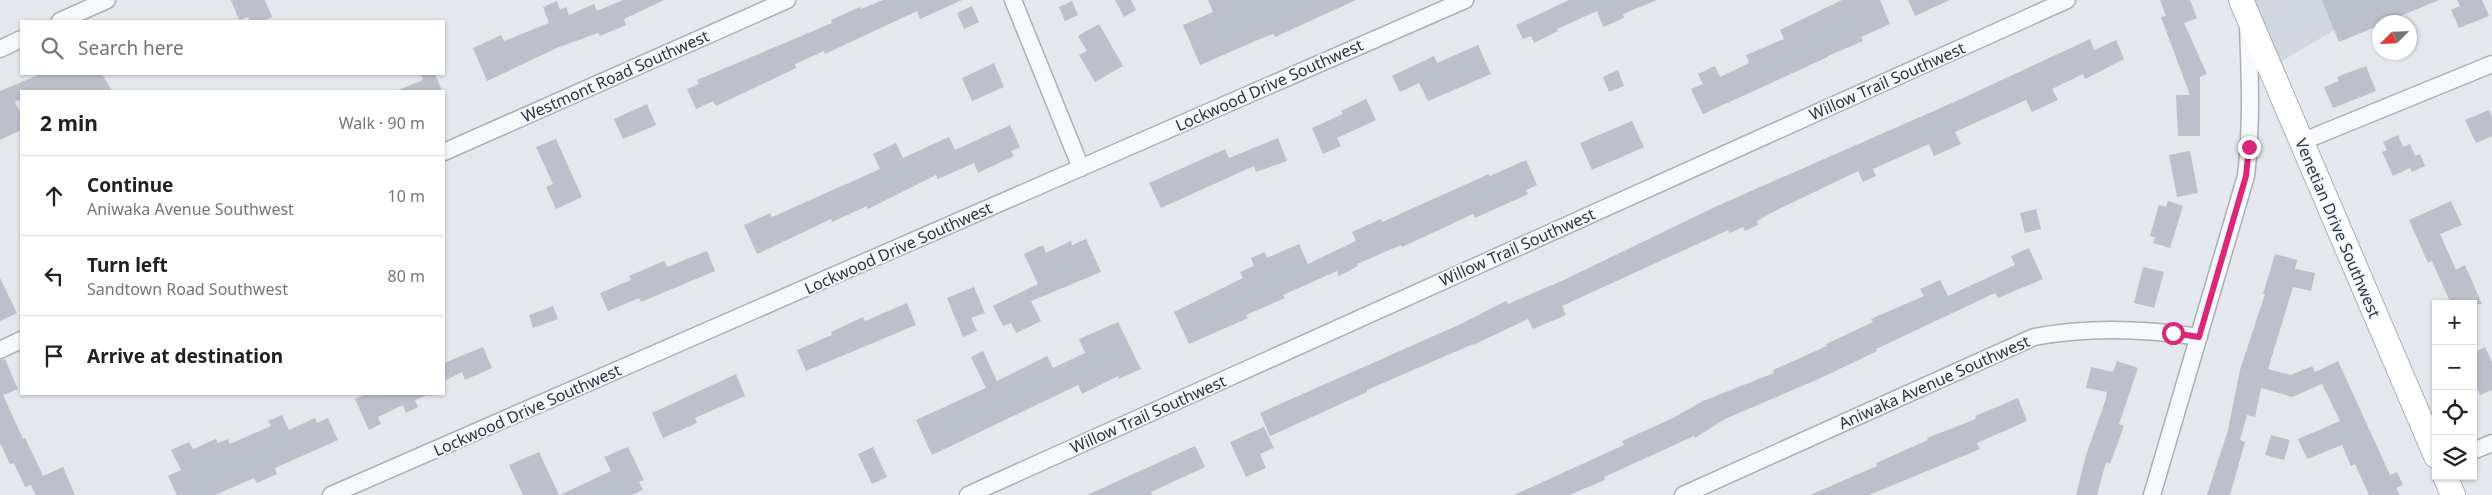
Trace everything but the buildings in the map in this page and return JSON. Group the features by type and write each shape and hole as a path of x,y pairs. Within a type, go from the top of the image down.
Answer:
{"street":[{"path":"62,20 107,0"},
{"name":"Westmont Road Southwest","path":"445,152 786,0"},
{"path":"1013,0 1081,168"},
{"name":"Lockwood Drive Southwest","path":"332,495 1465,0"},
{"name":"Willow Trail Southwest","path":"968,495 2067,0"},
{"path":"2152,495 2246,176 2249,147 2250,82 2244,8"},
{"name":"Venetian Drive Southwest","path":"2244,8 2432,447"},
{"path":"0,49 20,39"},
{"path":"2301,142 2492,64"},
{"name":"Aniwaka Avenue Southwest","path":"1683,495 2034,337 2066,331 2173,333 2199,337"},
{"path":"0,350 20,340"},
{"path":"2477,449 2492,443"},
{"path":"2447,480 2453,495"}],"shaded area":[{"path":"2243,0 2386,0 2270,68"}],"route":[{"path":"2173,333 2199,337 2246,176 2249,147"}]}
